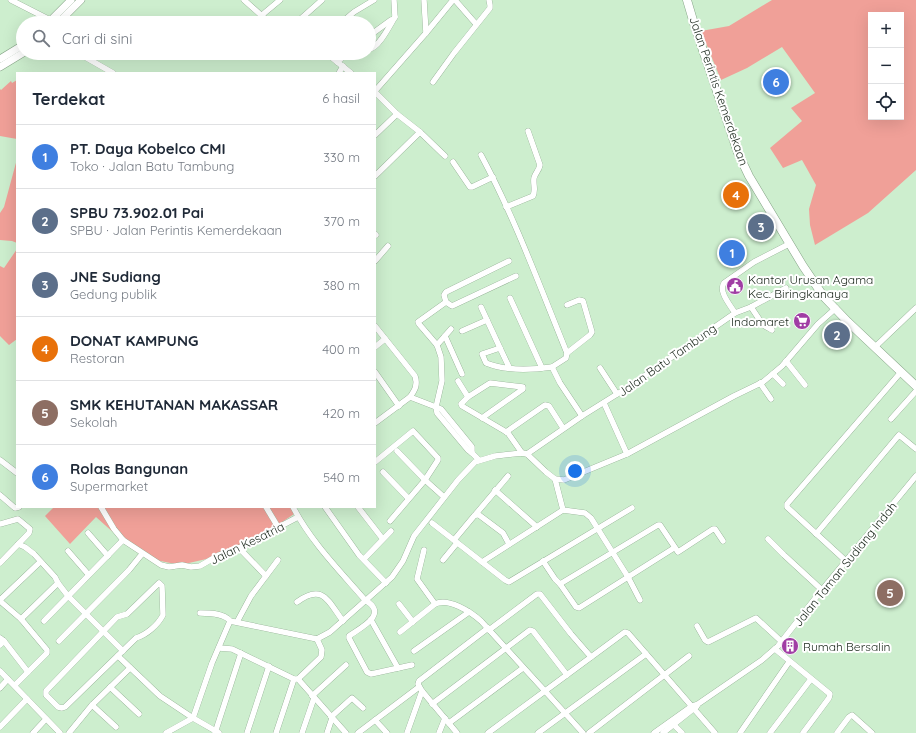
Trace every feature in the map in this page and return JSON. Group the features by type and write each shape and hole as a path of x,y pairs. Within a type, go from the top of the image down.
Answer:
{"highway":[{"name":"Jalan Perintis Kemerdekaan","path":"687,0 738,153 749,176 789,244 817,288 848,322 916,386"}],"main road":[{"path":"58,16 71,0"},
{"path":"60,16 80,0"},
{"path":"0,59 16,49"},
{"path":"0,67 16,57"}],"street":[{"path":"11,0 42,16"},
{"path":"244,0 262,15 280,0"},
{"path":"304,16 322,0"},
{"path":"349,16 374,0"},
{"path":"376,44 395,17 394,0"},
{"path":"424,0 426,33"},
{"path":"376,91 454,0 476,24"},
{"path":"433,82 476,24 490,8 489,0"},
{"path":"376,31 395,17"},
{"path":"90,60 111,72"},
{"path":"335,60 351,72"},
{"path":"340,72 343,66"},
{"path":"376,93 397,114 420,132 445,156"},
{"path":"376,134 397,114"},
{"path":"506,207 533,196 535,192 534,178 540,169 540,165 528,131"},
{"path":"376,175 420,132"},
{"path":"481,155 493,177 530,261 567,353"},
{"path":"453,162 470,187 493,177"},
{"path":"735,313 722,291 724,282 754,262 789,244"},
{"path":"376,260 388,246"},
{"path":"509,261 446,292 444,295 446,302 452,306 516,276"},
{"name":"Jalan Batu Tambung","path":"524,453 604,403 735,313 751,307 786,288"},
{"path":"510,298 542,368"},
{"path":"500,348 483,353 482,355 485,362 495,366 509,368 531,369 552,367 566,358 567,353 592,332 583,301 579,300 567,305"},
{"path":"446,302 418,322 437,345 440,357 442,373 441,387 436,407 437,413 468,450 479,460"},
{"path":"482,307 509,368"},
{"path":"751,307 763,325 772,330"},
{"path":"482,418 523,388 492,382 468,397 462,402 461,405 482,418 506,432 510,435 524,453 540,468 555,479 568,479 627,454 760,383 773,374 818,324 836,308"},
{"path":"875,347 916,308"},
{"path":"462,331 487,320"},
{"path":"376,327 417,380 416,389 410,397 376,422"},
{"path":"437,345 451,330"},
{"path":"445,336 462,374"},
{"path":"376,346 385,339"},
{"path":"786,361 805,384"},
{"path":"552,367 560,383 582,416"},
{"path":"600,368 617,394"},
{"path":"846,561 787,507 901,372"},
{"path":"376,374 399,406"},
{"path":"773,374 783,384"},
{"path":"376,385 381,381"},
{"path":"458,381 468,397"},
{"path":"760,383 772,399"},
{"path":"891,419 916,391"},
{"path":"410,397 436,407"},
{"path":"604,403 627,454"},
{"path":"506,432 545,405 549,406 563,428"},
{"path":"376,461 413,431 438,459 424,480 390,521"},
{"path":"816,534 899,435 916,449"},
{"path":"397,450 424,480 444,497"},
{"path":"200,613 223,616 228,618 230,621 317,639 330,632 392,577 403,561 414,536 444,497 470,467 479,460 496,456 524,453"},
{"path":"0,460 16,472"},
{"path":"383,472 408,498"},
{"path":"443,560 475,515 508,476"},
{"name":"Jalan Taman Sudiang Indah","path":"654,733 762,660 775,649 916,476"},
{"path":"555,479 563,510"},
{"path":"495,490 537,527"},
{"path":"0,495 16,508"},
{"name":"Jalan Kesatria","path":"102,508 123,540 142,554 164,566 169,567 182,565 195,567 219,555 239,548 298,517"},
{"path":"267,508 278,527"},
{"path":"294,508 298,517 323,552 365,600 375,608 374,616 371,620 348,638 369,673 412,665"},
{"path":"326,508 364,559 386,583"},
{"path":"359,508 382,538"},
{"path":"432,523 509,582 632,508"},
{"path":"482,562 563,510 585,513 591,518 613,552 640,600"},
{"path":"475,515 479,516 503,533 509,544"},
{"path":"0,524 18,519 30,529 29,533 0,562"},
{"path":"560,584 658,525 660,525 674,548 679,552 713,529 715,529 723,541"},
{"path":"364,559 390,530"},
{"path":"88,533 108,556"},
{"path":"768,539 822,590"},
{"path":"44,621 88,574 123,540"},
{"path":"18,544 29,549 55,577 68,596 123,652"},
{"path":"239,548 266,576"},
{"path":"543,561 576,607 579,608 674,548"},
{"path":"424,550 417,579 435,604"},
{"path":"68,551 88,574"},
{"path":"59,641 129,570 142,554"},
{"path":"237,622 248,600 278,560"},
{"path":"15,685 47,653 47,650 21,619 0,600 40,562"},
{"path":"21,619 58,583"},
{"path":"157,584 161,584 162,617 145,635 136,638 123,652 64,708 58,707 46,695 45,693 48,689 117,617 127,614 157,584"},
{"path":"297,602 305,596 318,593 327,599 343,621"},
{"path":"457,733 420,689 418,684 420,680 538,594 540,594 591,657"},
{"path":"400,632 435,604 441,601 469,612 477,617 489,629 583,733"},
{"path":"399,604 413,622"},
{"path":"414,652 469,612"},
{"path":"697,626 705,640 708,642 756,618 782,642"},
{"path":"371,620 398,668"},
{"path":"168,732 193,718 212,664 230,621"},
{"path":"432,704 529,630 531,630 567,675"},
{"path":"488,733 624,632 628,633 665,676 695,706 702,718 715,733"},
{"path":"276,733 296,679 321,658 322,650 317,639"},
{"path":"1,641 28,672"},
{"path":"219,648 232,649 296,679 346,733"},
{"path":"775,649 830,694 829,698 803,733"},
{"path":"118,656 160,696 217,732 241,653"},
{"path":"538,733 646,654"},
{"path":"590,733 689,656"},
{"path":"740,733 789,662"},
{"path":"302,733 313,697 346,665"},
{"path":"246,733 269,666"},
{"path":"69,733 92,705 130,668"},
{"path":"449,723 523,668"},
{"path":"0,671 60,733"},
{"path":"0,688 8,679"},
{"path":"770,733 811,679"},
{"path":"110,686 139,714"},
{"path":"358,733 420,689"},
{"path":"407,733 420,689"},
{"path":"327,733 331,718 352,698 354,698 363,708"},
{"path":"0,727 27,699"},
{"path":"92,705 116,727"},
{"path":"663,733 695,706"},
{"path":"837,733 848,717 852,715 872,733"},
{"path":"440,733 445,718"},
{"path":"33,733 46,719"},
{"path":"375,720 387,733"},
{"path":"674,725 682,733"}],"shaded area":[{"path":"772,0 916,0 916,170 868,213 815,245 810,225 809,209 816,185 802,160 783,168 770,148 802,121 791,108 815,93 782,47 747,68 721,80 701,31 729,26"},
{"path":"11,81 12,83 16,81 16,139 0,136 0,89 1,90"},
{"path":"16,163 16,243 0,240 0,213 4,207"},
{"path":"16,250 16,340 9,345 0,336 0,266 4,268"},
{"path":"53,508 291,508 294,514 260,537 224,555 180,565 151,559 125,543 96,517 70,544 45,516"}],"place":[{"name":"Rolas Bangunan","path":"776,82"},
{"name":"DONAT KAMPUNG","path":"736,195"},
{"name":"JNE Sudiang","path":"761,227"},
{"name":"PT. Daya Kobelco CMI","path":"732,253"},
{"name":"Kantor Urusan Agama Kec. Biringkanaya","path":"735,286"},
{"name":"Indomaret","path":"802,321"},
{"name":"SPBU 73.902.01 Pai","path":"837,335"},
{"name":"SMK KEHUTANAN MAKASSAR","path":"890,593"},
{"name":"Rumah Bersalin","path":"790,646"}]}
